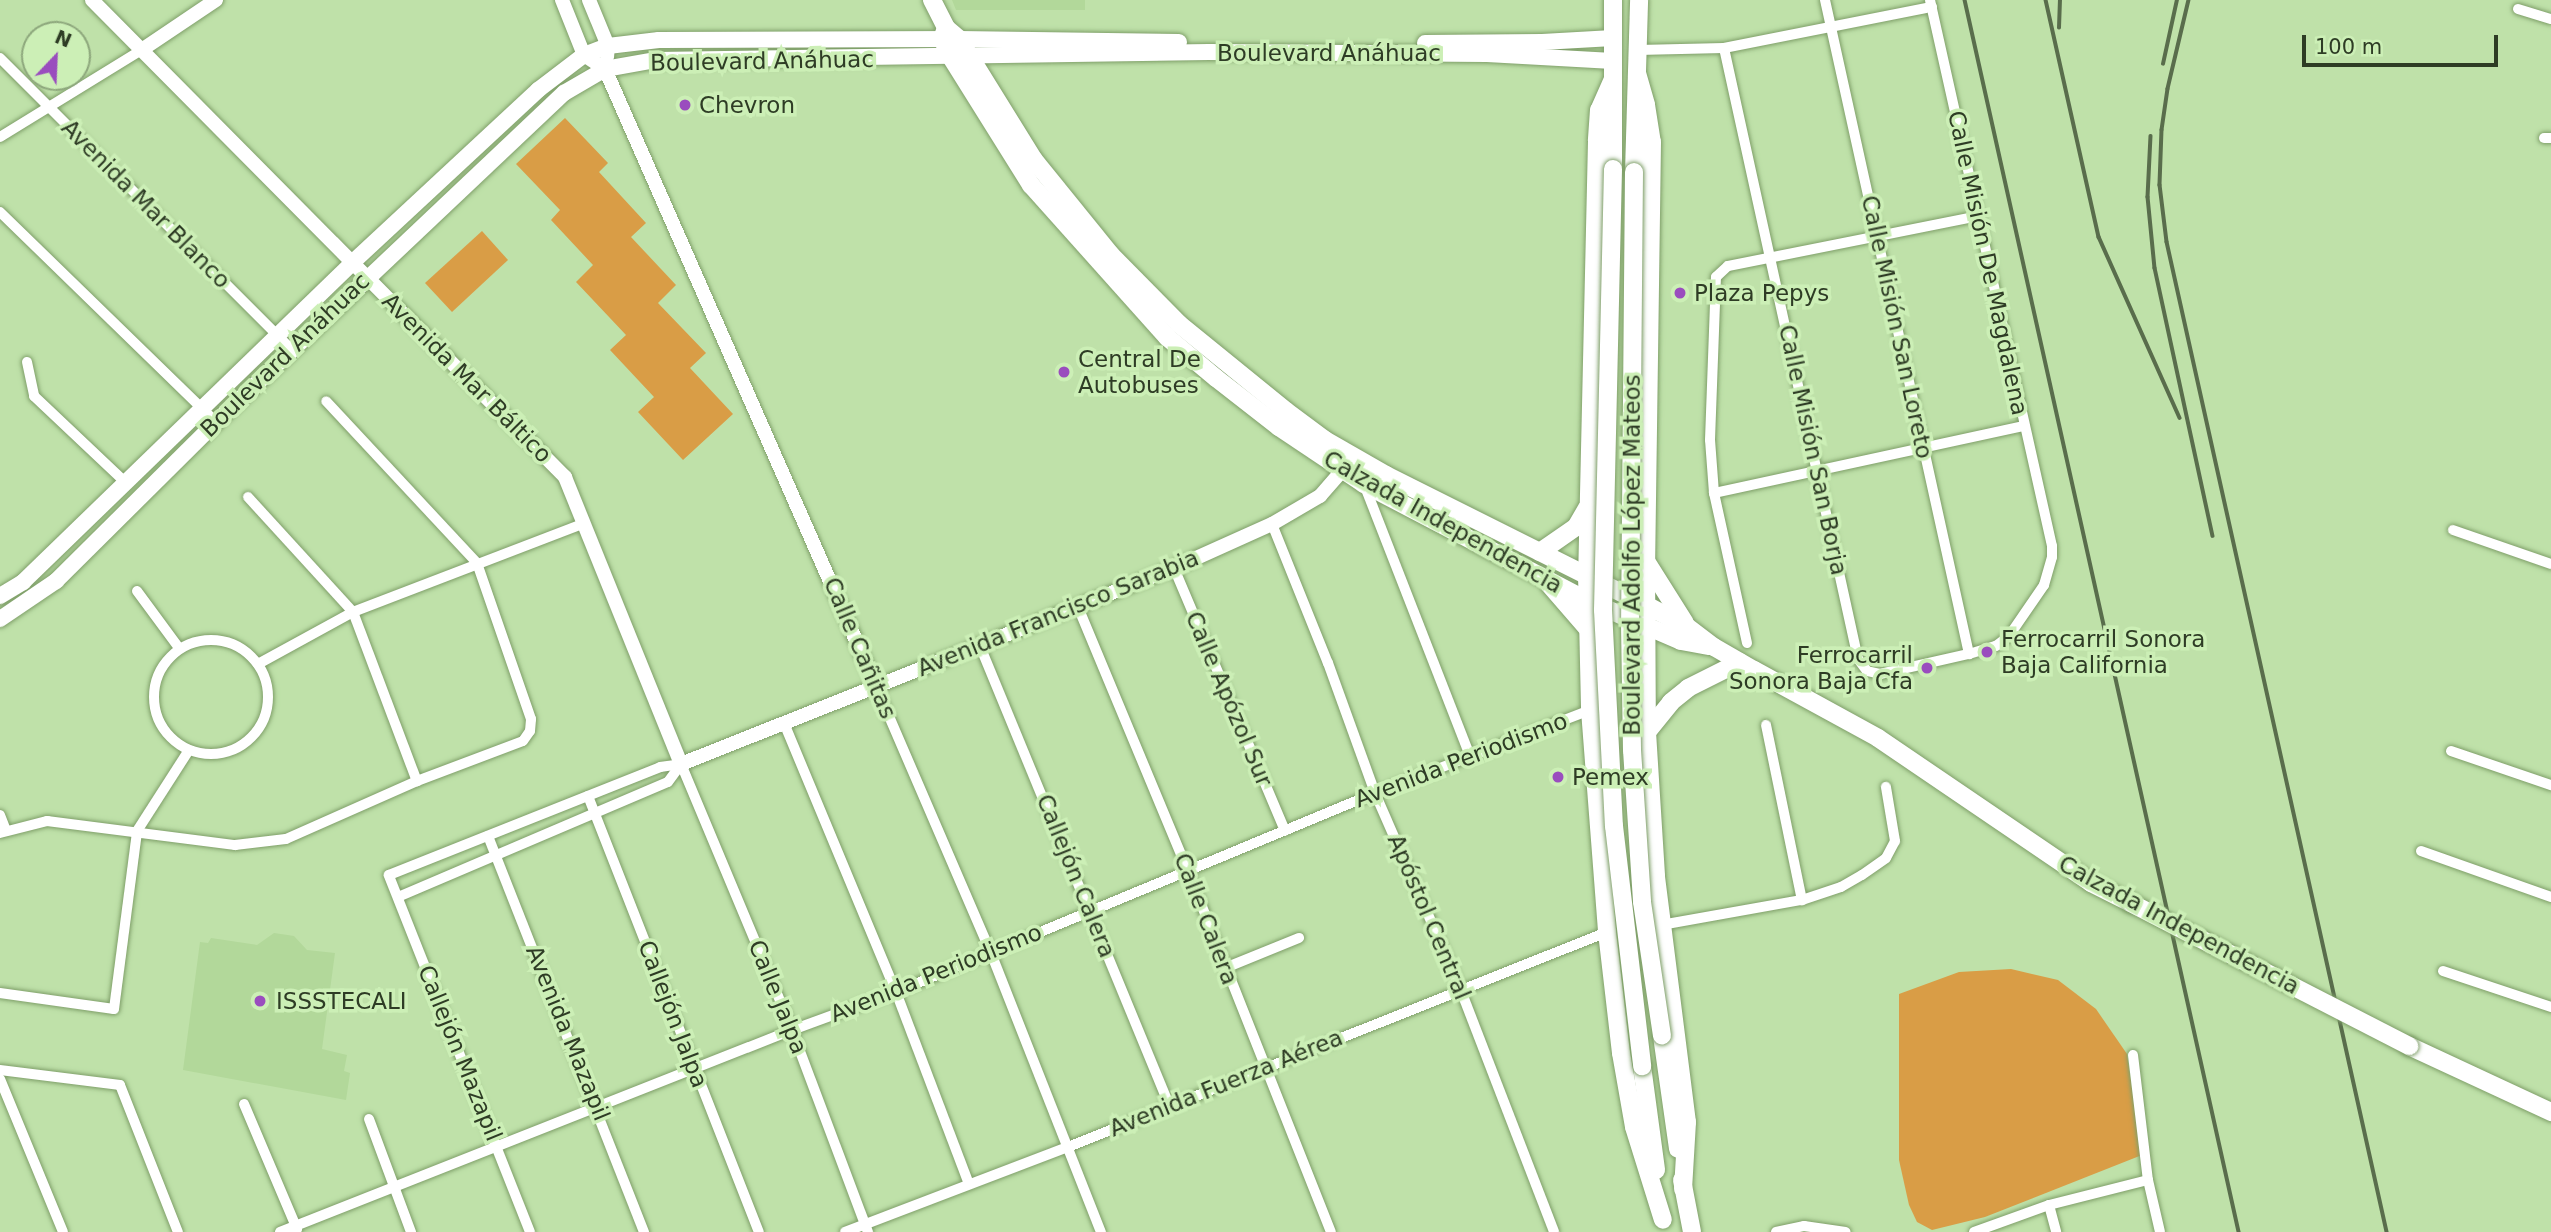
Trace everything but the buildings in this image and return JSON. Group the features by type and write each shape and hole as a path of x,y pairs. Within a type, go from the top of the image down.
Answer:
{"main road":[{"name":"Calzada Independencia","path":"932,0 959,56 1031,185 1167,337 1279,427 1364,484 1586,600 1681,641 1714,647"},
{"name":"Boulevard Adolfo López Mateos","path":"1613,0 1613,169 1603,610 1614,826 1642,1066 1665,1226"},
{"name":"Boulevard Adolfo López Mateos","path":"1639,0 1634,172 1632,750 1642,902 1692,1232"},
{"name":"Boulevard Anáhuac","path":"0,596 23,582 124,481 203,409 352,263 552,77 584,55 608,46 659,40 949,35 1379,43 1542,42 1613,38"},
{"name":"Boulevard Anáhuac","path":"0,619 56,581 291,349 564,93 605,69 656,60 1209,52 1473,54 1613,70"},
{"name":"Calzada Independencia","path":"959,56 1034,160 1110,254 1188,332 1325,440 1386,475 1686,626 1714,647 1878,738 2091,883 2409,1046 2551,1112"},
{"path":"1613,70 1599,110 1597,141 1586,600 1590,710 1606,932 1621,1053 1634,1127 1665,1226"},
{"path":"1637,73 1646,105 1651,142 1646,560 1647,732 1652,840 1687,1122 1684,1189"},
{"path":"1540,552 1576,527 1589,504"},
{"path":"1646,560 1686,626"},
{"path":"1542,576 1587,628"},
{"path":"1647,732 1671,702 1688,688 1740,662"}],"street":[{"name":"Avenida Mar Báltico","path":"92,0 565,477 586,523 681,764"},
{"path":"0,137 216,0"},
{"path":"562,0 584,55 605,69 608,46 589,0"},
{"name":"Calle Misión San Loreto","path":"1825,0 1969,654"},
{"path":"1637,50 1724,48 1931,4"},
{"name":"Calle Misión De Magdalena","path":"1854,649 1862,667 1880,674 1969,654 2003,642 2044,586 2052,557 1931,4"},
{"path":"2518,9 2551,19"},
{"name":"Calle Misión San Borja","path":"1724,48 1818,468 1854,649"},
{"name":"Avenida Mar Blanco","path":"0,58 291,349"},
{"name":"Calle Cañitas","path":"605,69 991,953 1101,1232"},
{"path":"0,212 216,422"},
{"path":"1747,643 1713,493 1710,440 1714,282 1719,271 1728,266 1978,216"},
{"path":"27,362 34,396 124,481"},
{"path":"0,815 3,832 47,821 235,845 286,839 417,781 523,741 530,731 531,719 477,562 326,401"},
{"path":"1713,493 1818,468 2024,426"},
{"name":"Avenida Francisco Sarabia","path":"389,875 660,767 681,764 1174,568 1272,524 1320,496 1343,470"},
{"path":"1364,484 1469,756"},
{"path":"248,497 353,612 417,781"},
{"path":"258,664 353,612 477,562 586,523"},
{"name":"Apóstol Central","path":"1272,524 1328,663 1375,793 1460,988 1554,1232"},
{"path":"2453,530 2551,564"},
{"name":"Calle Apózol Sur","path":"1174,568 1285,831"},
{"path":"137,591 179,648"},
{"name":"Calle Calera","path":"1078,607 1188,871 1331,1232"},
{"path":"213,639 230,642 246,651 258,664 266,680 268,699 265,716 256,733 242,745 225,752 207,754 189,750 173,740 162,727 154,702 157,676 166,660 179,648 195,641 213,639"},
{"name":"Callejón Calera","path":"980,646 1170,1106"},
{"name":"Avenida Periodismo","path":"280,1232 297,1229 793,1030 896,992 1375,793 1590,710"},
{"path":"785,723 896,992 969,1184"},
{"path":"1766,725 1802,900"},
{"path":"0,993 114,1009 137,831 189,750"},
{"path":"2451,751 2551,785"},
{"name":"Avenida Francisco Sarabia","path":"398,897 668,782 681,764"},
{"name":"Calle Jalpa","path":"681,764 793,1030 867,1228"},
{"path":"1661,925 1802,900 1841,887 1886,858 1895,841 1895,827 1886,787"},
{"name":"Callejón Jalpa","path":"588,796 760,1232"},
{"name":"Avenida Mazapil","path":"488,836 598,1109 644,1232"},
{"path":"2421,851 2551,897"},
{"name":"Callejón Mazapil","path":"389,875 530,1232"},
{"name":"Avenida Fuerza Aérea","path":"845,1232 867,1228 969,1184 1606,932"},
{"path":"1225,968 1300,938"},
{"path":"2442,971 2551,1007"},
{"path":"2133,1055 2148,1180 2160,1232"},
{"path":"0,1070 120,1085 178,1232"},
{"path":"0,1079 62,1232"},
{"path":"244,1104 297,1229"},
{"path":"369,1119 411,1232"},
{"path":"1974,1232 2049,1205 2148,1180"},
{"path":"2049,1205 2056,1232"},
{"path":"1776,1232 1804,1226 1846,1232"}],"shaded area":[{"path":"952,0 1085,0 1085,10 956,10"},
{"path":"565,118 608,163 599,172 646,223 631,237 676,285 658,303 706,353 690,368 733,414 683,460 638,412 654,397 610,350 626,335 576,282 593,265 551,220 560,210 516,164"},
{"path":"482,231 508,260 452,312 425,283"},
{"name":"ISSSTECALI","path":"274,933 294,936 307,950 335,953 322,1049 347,1055 344,1071 350,1073 346,1100 183,1070 200,942 208,943 211,938 257,945"},
{"path":"2011,969 2058,980 2096,1009 2127,1054 2142,1155 1985,1217 1932,1230 1917,1222 1909,1205 1899,1160 1899,994 1959,972"}],"railway":[{"path":"1965,0 2239,1232"},
{"path":"2046,0 2099,237 2180,418"},
{"path":"2059,28 2060,0"},
{"path":"2163,64 2177,0"},
{"path":"2189,0 2168,89 2162,130 2160,185 2167,242 2387,1232"},
{"path":"2151,136 2148,197 2155,268 2213,536"}],"place":[{"name":"Chevron","path":"685,105"},
{"name":"Plaza Pepys","path":"1680,293"},
{"name":"Central De Autobuses","path":"1064,372"},
{"name":"Ferrocarril Sonora Baja California","path":"1987,652"},
{"name":"Ferrocarril Sonora Baja Cfa","path":"1927,668"},
{"name":"Pemex","path":"1558,777"},
{"name":"ISSSTECALI","path":"260,1001"}]}
